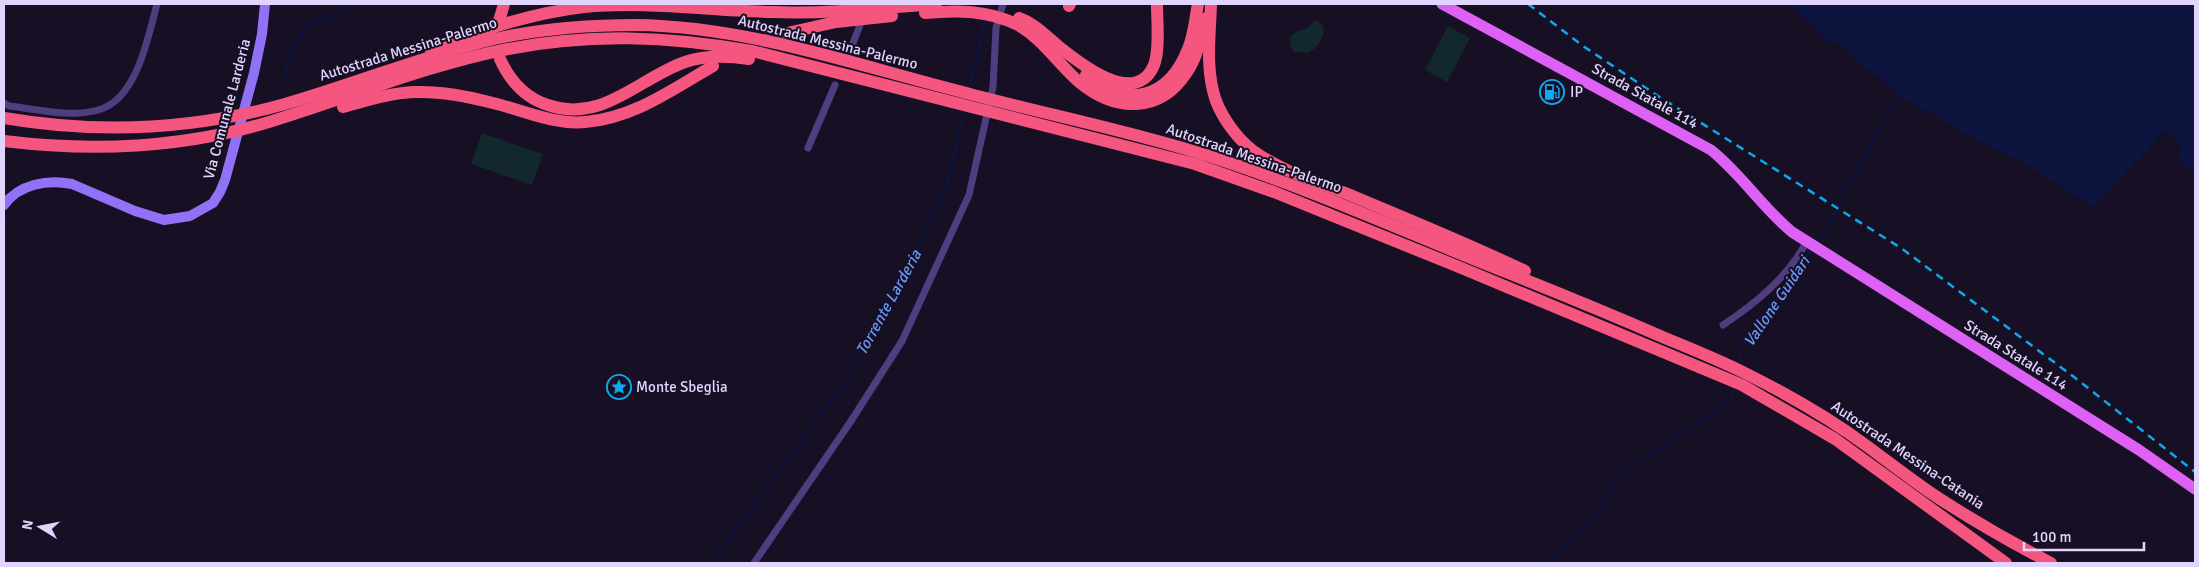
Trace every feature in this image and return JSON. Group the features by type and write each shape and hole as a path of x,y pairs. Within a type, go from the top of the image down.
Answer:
{"highway":[{"path":"499,21 504,4"},
{"path":"324,91 361,71 486,30 559,11 602,6 647,4 795,12 857,11 936,4"},
{"path":"758,4 795,12"},
{"path":"1178,71 1185,47 1190,4"},
{"path":"1056,44 1070,61 1088,77 1105,88 1135,95 1150,92 1170,81 1178,71 1189,48 1198,4"},
{"path":"1005,12 1037,40 1078,81 1095,93 1116,102 1137,104 1165,96 1178,85 1188,72 1196,55 1211,4"},
{"path":"1211,4 1209,51 1213,90 1228,123 1250,149 1283,168 1464,242 1531,274 1582,302 1745,380"},
{"path":"787,32 836,22 970,8 1005,12 1033,25 1056,44 1104,77 1120,83 1134,83 1146,77 1154,66 1157,53 1157,10"},
{"name":"Autostrada Messina-Palermo","path":"4,118 76,127 150,127 195,122 251,112 487,41 552,29 604,25 660,26 739,36 825,55 932,93"},
{"name":"Autostrada Messina-Palermo","path":"4,141 56,147 128,148 194,140 270,122 441,66 489,53 554,42 638,37 712,44 760,53 994,107 1128,133 1207,155 1280,181 1438,251"},
{"path":"500,60 512,81 524,93 544,104 569,110 584,110 608,103 684,63 725,56 762,61 893,94 932,93"},
{"path":"270,122 300,121 365,101 412,92 444,93 467,97 558,121 594,121 640,107 713,66"},
{"path":"1438,251 1582,302"},
{"path":"1438,251 1729,372"},
{"name":"Autostrada Messina-Catania","path":"1745,380 1834,439 2006,563"},
{"name":"Autostrada Messina-Catania","path":"1745,380 1830,421 1933,494 1990,530 2049,562"},
{"path":"1980,544 2013,563"}],"main road":[{"name":"Strada Statale 114","path":"1442,4 1711,150 1734,170 1781,222 1812,244 2139,450 2195,489"}],"street":[{"path":"4,103 10,106 72,113 93,111 106,107 121,94 137,71 158,4"},
{"name":"Via Comunale Larderia","path":"4,205 22,189 42,183 63,182 158,219 175,220 190,216 212,203 220,192 228,173 254,73 262,34 265,4"},
{"path":"754,563 851,421 914,319 972,188 994,87 996,28 1005,12"},
{"path":"850,51 860,25"},
{"path":"808,148 835,85"},
{"path":"1723,325 1753,304 1775,284 1812,244"}],"green space":[{"path":"1316,20 1321,23 1324,32 1320,42 1308,53 1294,52 1290,45 1291,36 1297,31 1307,28"},
{"path":"1448,26 1470,38 1447,82 1425,70"},
{"path":"482,133 543,154 532,185 471,164"}],"shaded area":[{"path":"1789,4 2195,4 2195,171 2178,162 2182,144 2165,130 2094,207 2022,162 1989,147 1900,96 1834,41 1829,43"}],"waterway":[{"path":"285,77 290,53 307,24 336,14 349,4"},
{"name":"Torrente Larderia","path":"987,10 989,4"},
{"name":"Torrente Larderia","path":"969,91 985,18"},
{"name":"Vallone Guidari","path":"1816,242 1832,220 1843,194 1900,96"},
{"name":"Torrente Larderia","path":"711,563 844,383 908,270 947,185 965,108"},
{"path":"4,177 6,183"},
{"path":"4,249 6,216"},
{"name":"Vallone Guidari","path":"1737,366 1743,345 1812,249"},
{"name":"Vallone Guidari","path":"1547,563 1588,526 1622,474 1728,404 1732,397 1734,386"}],"tunnel":[{"path":"759,42 787,33"}],"railway":[{"path":"1528,4 1583,46 1658,96 1901,248 2074,377 2195,472"}],"place":[{"name":"IP","path":"1552,92"},
{"name":"Monte Sbeglia","path":"619,387"}]}
